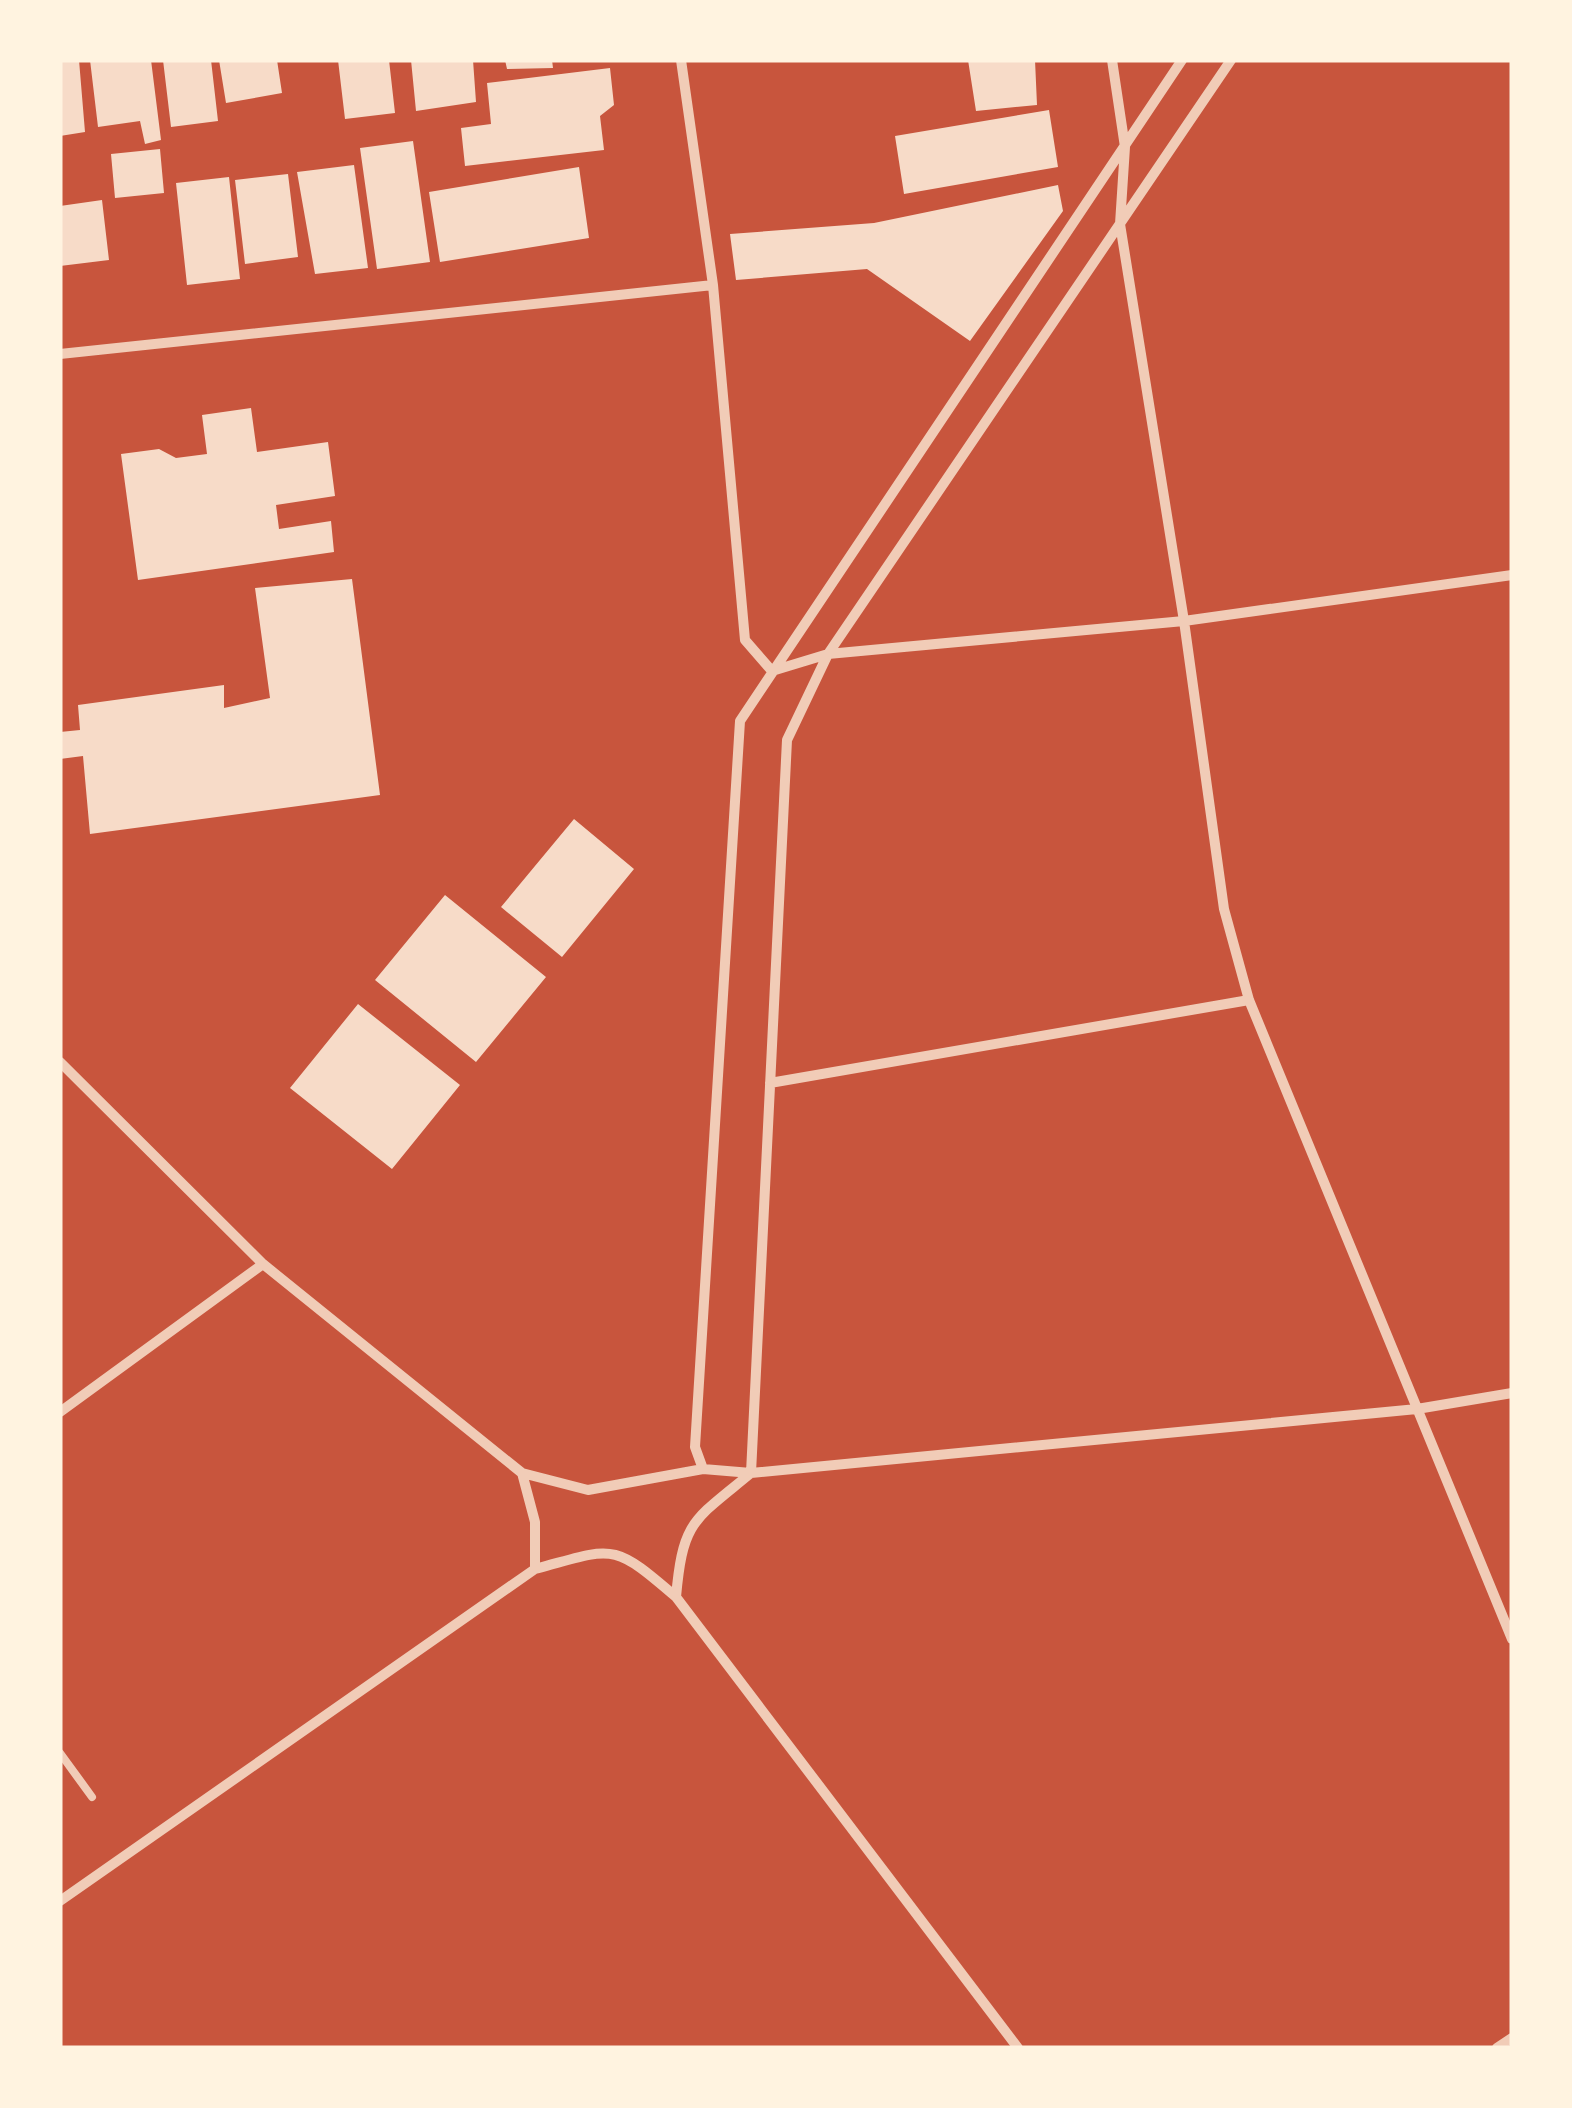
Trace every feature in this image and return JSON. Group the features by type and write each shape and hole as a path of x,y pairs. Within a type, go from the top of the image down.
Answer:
{"street":[{"path":"681,60 712,286 746,640 772,671"},
{"path":"1112,60 1124,148 1120,224 1184,622 1224,910 1249,1000 1512,1639"},
{"path":"703,1469 695,1447 740,722 1182,60"},
{"path":"676,1598 680,1546 698,1517 751,1473 786,740 828,654 1231,60"},
{"path":"60,354 712,286"},
{"path":"772,671 828,654 1184,622 1512,574"},
{"path":"770,1083 1249,1000"},
{"path":"60,1062 263,1264 522,1473 588,1490 703,1469 751,1473 1417,1409 1512,1393"},
{"path":"60,1412 263,1264"},
{"path":"522,1473 535,1522 535,1569"},
{"path":"60,1901 535,1569 603,1550 634,1561 676,1598 1018,2048"},
{"path":"1497,2048 1512,2038"}],"lane":[{"path":"60,1753 92,1797"}],"building":[{"path":"60,60 79,60 85,132 60,136"},
{"path":"90,60 151,60 161,140 145,144 140,121 98,127"},
{"path":"163,60 211,60 218,121 171,127"},
{"path":"219,60 277,60 282,93 226,103"},
{"path":"338,60 389,60 395,113 345,119"},
{"path":"411,60 473,60 476,102 416,111"},
{"path":"505,60 552,60 553,68 507,69"},
{"path":"968,60 1035,60 1037,105 976,111"},
{"path":"610,68 614,105 600,116 604,150 465,166 461,128 491,124 487,83"},
{"path":"1049,110 1058,167 904,194 895,136"},
{"path":"413,141 430,262 377,269 360,148"},
{"path":"160,149 164,193 115,198 111,154"},
{"path":"354,165 368,268 315,274 297,172"},
{"path":"579,167 589,238 440,262 429,192"},
{"path":"288,174 298,257 245,264 235,180"},
{"path":"229,177 240,279 187,285 176,183"},
{"path":"1058,185 1063,211 970,341 867,269 736,280 730,234 874,223"},
{"path":"102,200 109,260 60,266 60,206"},
{"path":"251,408 257,452 328,442 335,496 276,505 279,529 331,521 334,552 138,580 121,454 159,449 176,458 207,454 202,415"},
{"path":"352,579 380,795 90,834 83,756 60,759 60,732 80,730 78,705 224,685 224,708 270,698 255,588"},
{"path":"574,819 634,869 562,957 501,907"},
{"path":"445,895 546,977 476,1062 375,980"},
{"path":"358,1004 460,1085 392,1169 290,1088"}]}
